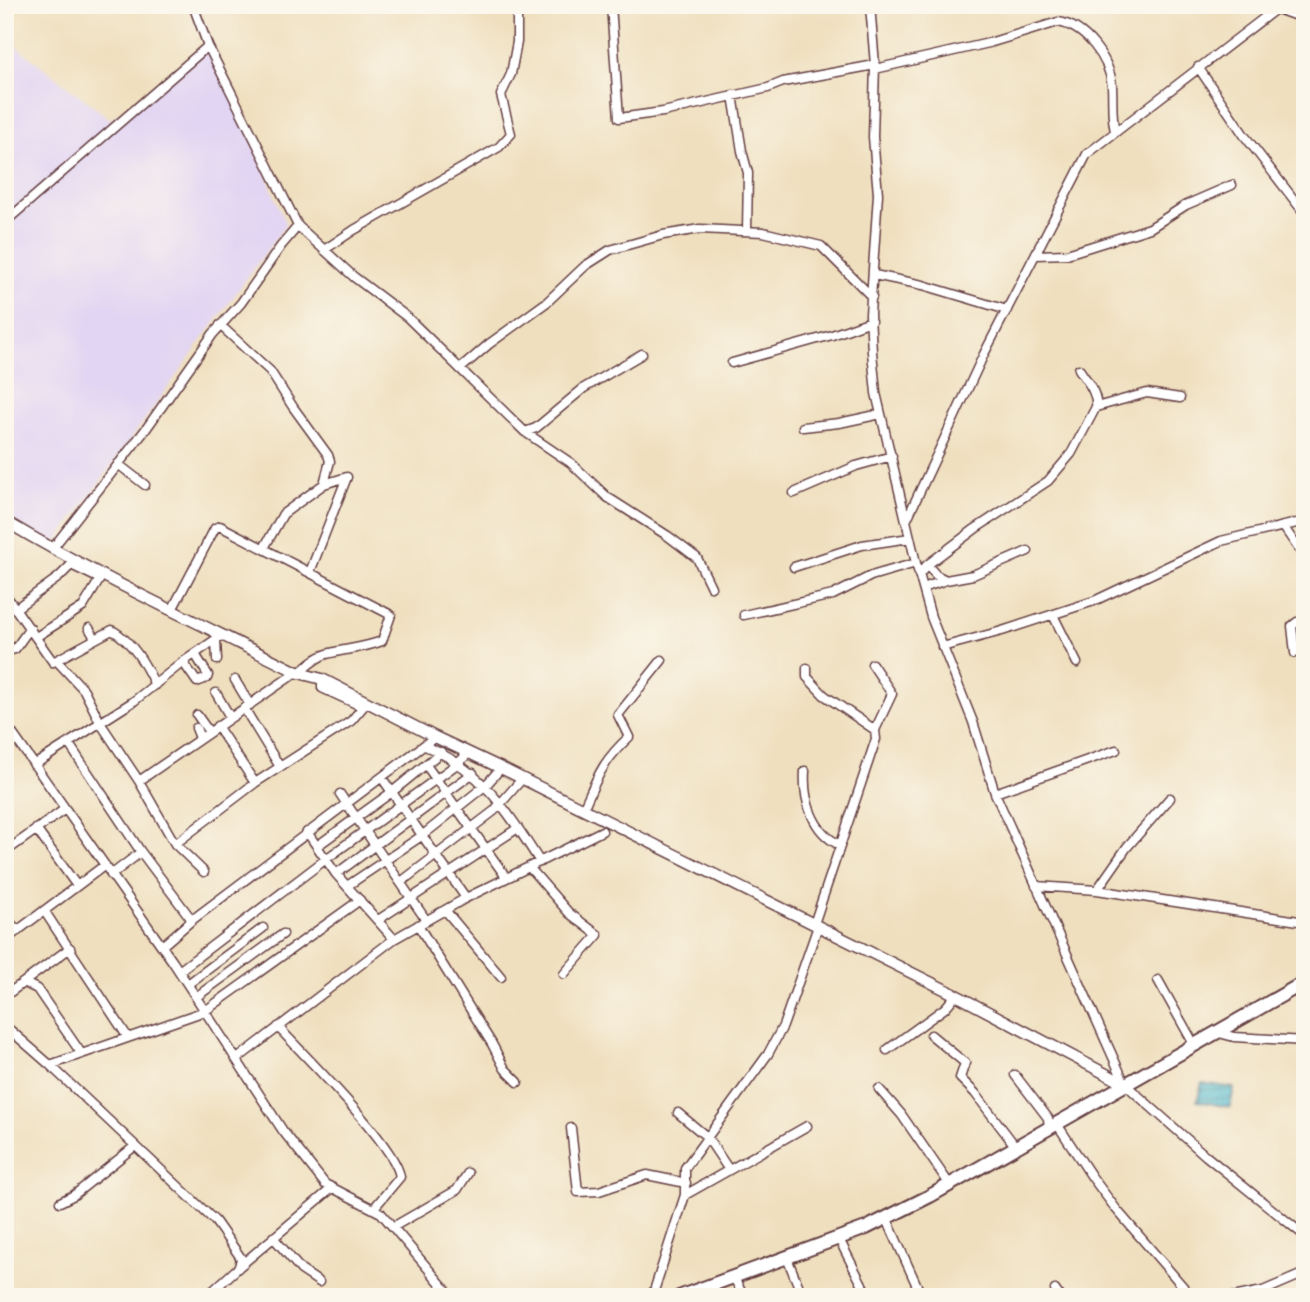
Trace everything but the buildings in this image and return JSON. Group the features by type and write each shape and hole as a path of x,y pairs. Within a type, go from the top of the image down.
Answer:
{"main road":[{"path":"680,1297 866,1228 950,1185 1305,982"}],"street":[{"path":"193,5 208,46 298,226 354,277 407,317 525,432 571,463 607,497 697,558 711,587"},
{"path":"324,250 499,146 511,134 501,95 511,74 517,42 517,11 509,5"},
{"path":"611,5 619,118 989,43 1058,22 1070,24 1094,45 1108,68 1115,131"},
{"path":"870,5 875,67 873,137 878,194 871,321 876,393 910,538 942,647 973,722 995,793 1125,1084"},
{"path":"1266,5 1305,19"},
{"path":"906,521 978,366 1087,153 1277,8"},
{"path":"7,219 208,46"},
{"path":"1198,67 1244,135 1305,214"},
{"path":"733,94 748,173 747,231"},
{"path":"1036,255 1067,254 1150,228 1186,205 1232,185"},
{"path":"52,549 298,226"},
{"path":"460,369 547,302 584,266 610,250 663,235 700,229 764,232 821,246 872,297"},
{"path":"874,275 923,285 1007,310"},
{"path":"732,363 832,335 871,321"},
{"path":"220,326 270,371 328,454 330,461 324,484"},
{"path":"525,432 536,428 584,388 642,354"},
{"path":"919,575 927,565 975,529 1048,481 1071,454 1096,407 1097,400 1079,369"},
{"path":"1096,407 1147,393 1180,398"},
{"path":"803,427 881,414"},
{"path":"794,493 856,466 892,456"},
{"path":"118,464 145,485"},
{"path":"264,548 283,514 324,484 347,477 310,572"},
{"path":"5,521 219,638 298,673 322,679 956,995 1125,1084 1206,1156 1305,1236"},
{"path":"942,647 1053,615 1138,582 1221,541 1305,521"},
{"path":"139,781 326,654 363,648 382,641 391,615 218,526 172,610"},
{"path":"1283,526 1305,558"},
{"path":"794,567 862,545 910,538"},
{"path":"923,588 973,575 1028,551"},
{"path":"744,615 833,595 871,576 916,563"},
{"path":"15,609 71,565 100,579 83,607 36,637"},
{"path":"927,565 936,575 946,580"},
{"path":"5,594 53,662 112,630 140,657 155,685"},
{"path":"1053,615 1077,663"},
{"path":"1295,653 1292,626 1305,621"},
{"path":"5,652 15,649 30,628"},
{"path":"89,628 96,638"},
{"path":"34,765 102,724 219,638"},
{"path":"217,660 219,638"},
{"path":"183,662 197,682 207,678 208,675 195,654"},
{"path":"583,809 600,770 609,756 629,737 618,715 662,660"},
{"path":"57,661 84,690 175,844 204,872"},
{"path":"652,1297 685,1195 685,1168 768,1055 783,1026 876,739 876,730 892,694 872,664"},
{"path":"807,668 807,677 824,695 876,730"},
{"path":"175,844 255,783 351,721 363,707 322,688 322,679"},
{"path":"235,680 280,766"},
{"path":"216,694 230,717"},
{"path":"197,715 209,732"},
{"path":"217,726 255,783"},
{"path":"7,728 162,946 283,1131 318,1177 331,1189 374,1208 452,1297"},
{"path":"196,728 200,738"},
{"path":"162,946 192,920 435,737"},
{"path":"69,744 141,852 192,920"},
{"path":"425,746 440,752 486,785 540,862"},
{"path":"995,793 1116,750"},
{"path":"317,846 392,792 440,752"},
{"path":"179,971 457,764 468,753"},
{"path":"426,765 506,877"},
{"path":"347,886 422,835 486,785 501,768"},
{"path":"805,771 804,789 811,816 834,842 840,845"},
{"path":"336,874 472,773"},
{"path":"382,778 466,898"},
{"path":"401,882 500,805 522,779"},
{"path":"340,794 412,899 422,923 505,1069 518,1082"},
{"path":"1097,890 1127,847 1170,798"},
{"path":"5,852 65,809"},
{"path":"378,920 518,828"},
{"path":"36,830 77,886"},
{"path":"237,1059 394,939 506,877 602,831"},
{"path":"307,832 336,874 394,939"},
{"path":"111,875 141,852"},
{"path":"5,940 105,865"},
{"path":"529,867 569,913 598,935 564,974"},
{"path":"1037,886 1097,890 1305,922"},
{"path":"50,1065 205,1011 360,900"},
{"path":"445,910 501,978"},
{"path":"45,912 127,1037"},
{"path":"5,917 18,932"},
{"path":"188,984 263,928"},
{"path":"196,998 283,934"},
{"path":"5,996 70,948"},
{"path":"1157,980 1195,1046"},
{"path":"25,983 37,989 81,1053"},
{"path":"887,1050 945,1008 956,995"},
{"path":"278,1027 382,1142 399,1169 400,1177 374,1208"},
{"path":"7,1030 50,1065 215,1221 241,1258 239,1266"},
{"path":"1219,1033 1234,1037 1305,1041"},
{"path":"931,1035 965,1063 960,1078 975,1093 1016,1147"},
{"path":"1015,1075 1116,1209 1192,1297"},
{"path":"879,1089 901,1115 950,1185"},
{"path":"678,1112 707,1137 729,1170"},
{"path":"685,1195 807,1126"},
{"path":"571,1128 578,1192 599,1191 647,1175 686,1183"},
{"path":"60,1202 74,1195 135,1146"},
{"path":"393,1227 457,1190 468,1174"},
{"path":"206,1297 331,1189"},
{"path":"886,1217 922,1297"},
{"path":"273,1237 300,1270 319,1282"},
{"path":"839,1238 868,1296"},
{"path":"787,1258 803,1297"},
{"path":"1233,1297 1252,1295 1305,1273"},
{"path":"734,1278 744,1297"}],"shaded area":[{"path":"5,38 111,120 211,40 286,224 52,548 5,517 5,232 10,228 5,223"}],"water":[{"path":"1202,1083 1234,1088 1230,1107 1197,1101"}]}
